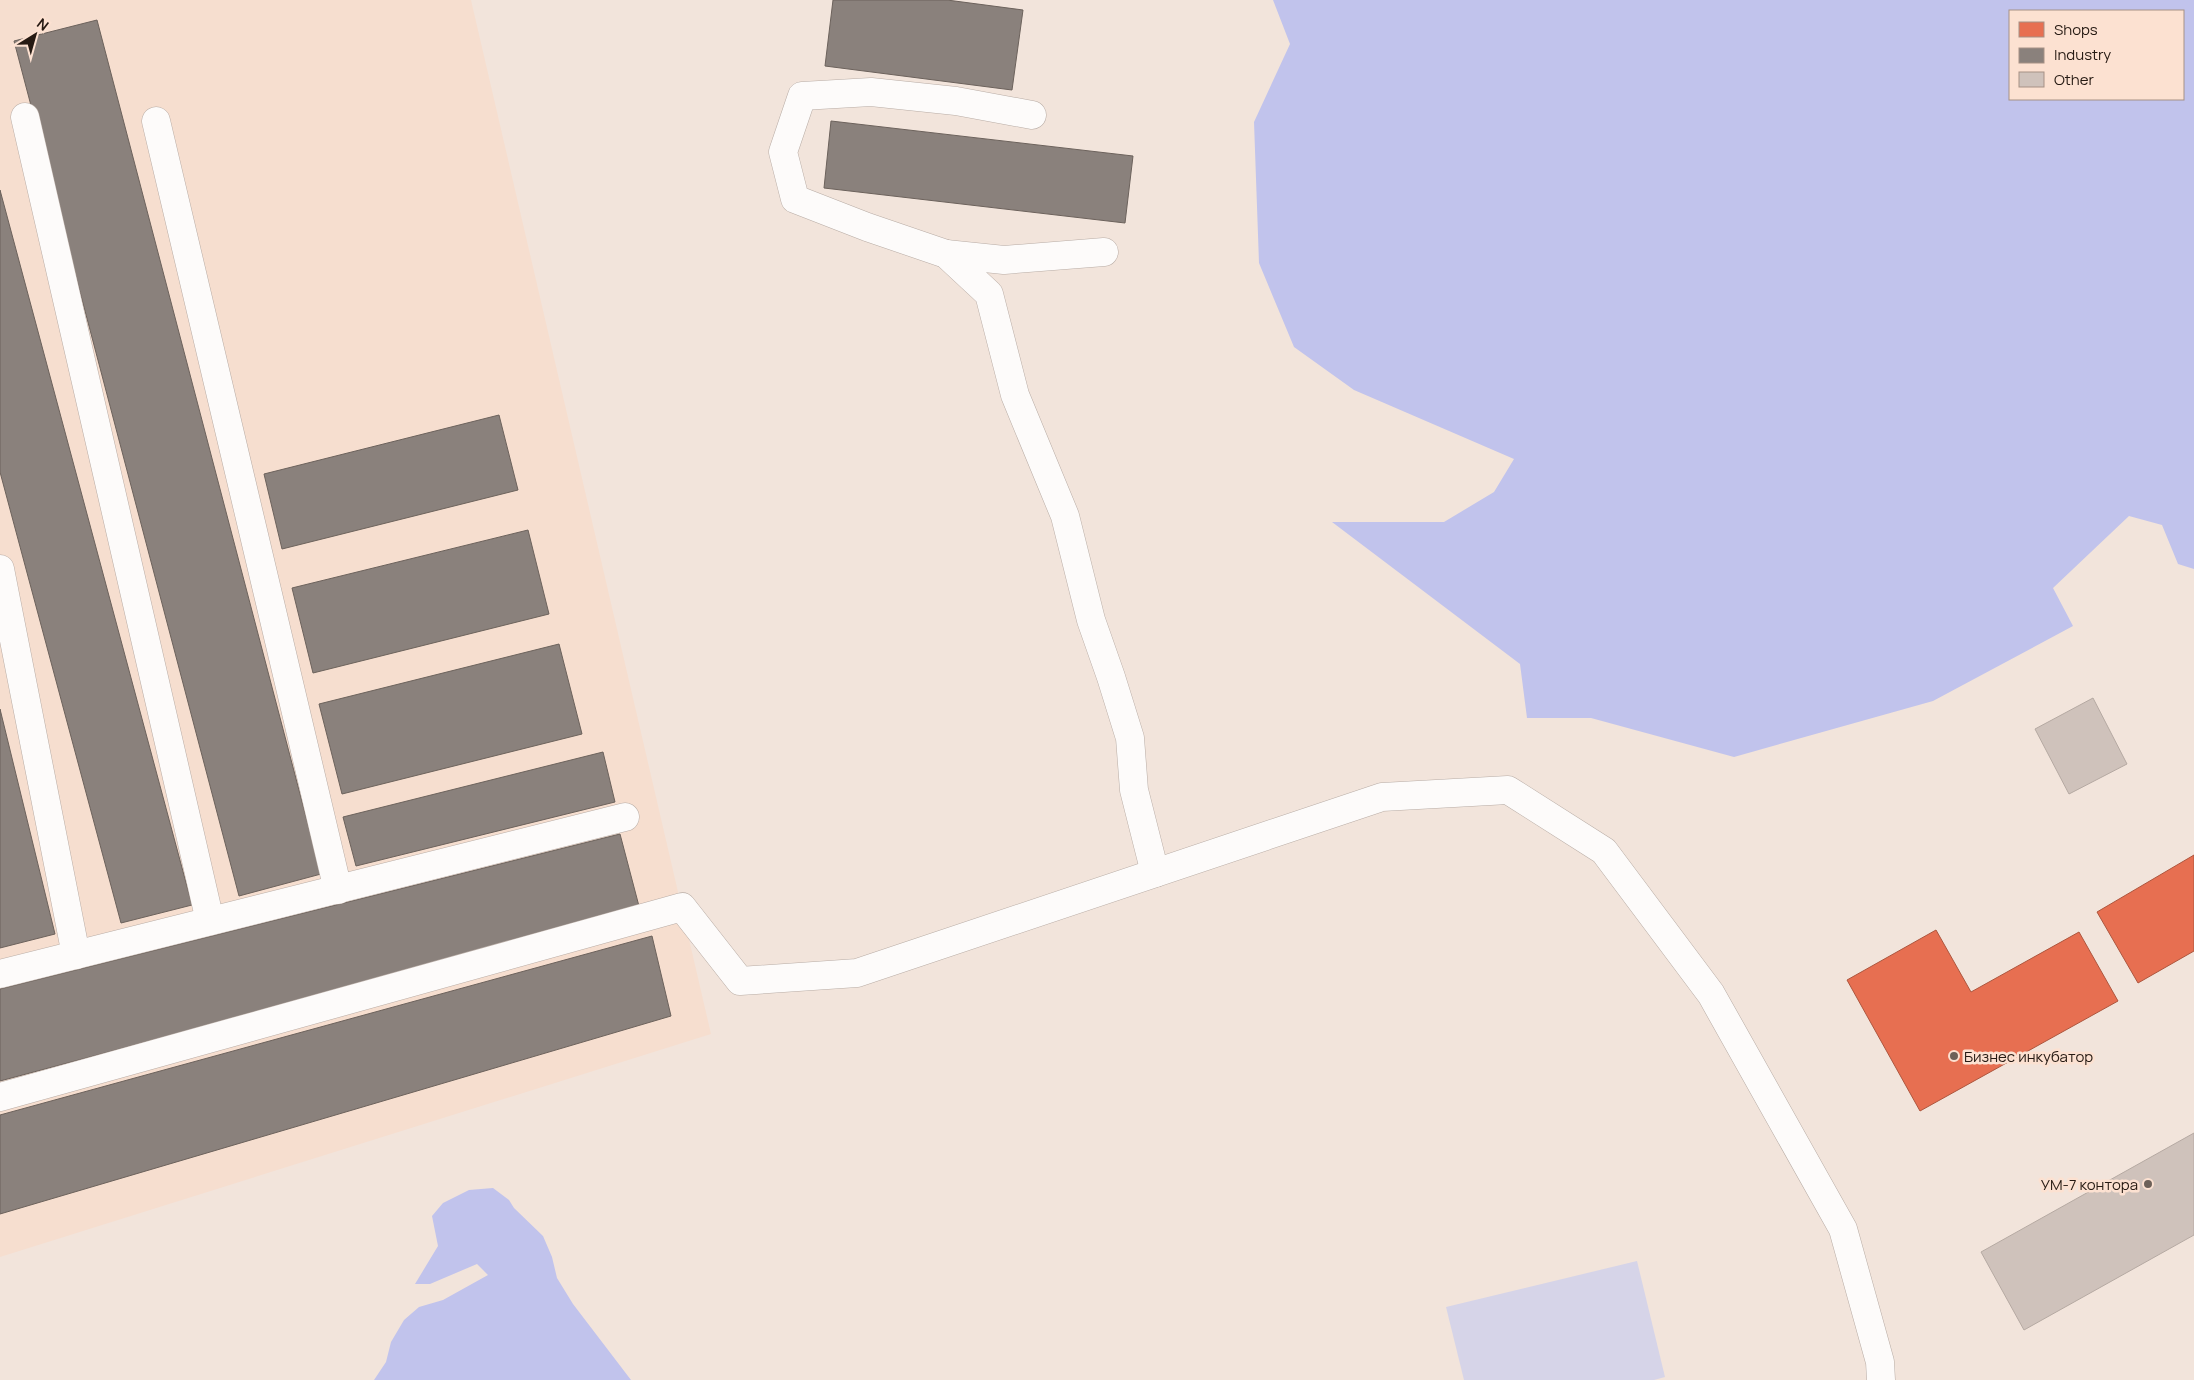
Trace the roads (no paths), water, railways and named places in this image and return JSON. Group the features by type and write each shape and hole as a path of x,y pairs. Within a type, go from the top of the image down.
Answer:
{"lane":[{"path":"1032,115 956,101 871,92 802,96 783,152 794,199 946,254 1004,260 1104,252"},
{"path":"25,117 210,922"},
{"path":"156,122 338,890"},
{"path":"946,254 989,294 1015,395 1065,516 1090,620 1111,677 1130,738 1134,790 1155,873"},
{"path":"0,569 76,955"},
{"path":"0,1097 682,907 740,981 847,973 866,970 1382,797 1508,790 1604,851 1711,994 1843,1228 1880,1362 1881,1380"},
{"path":"0,974 625,817"}],"water":[{"path":"1273,0 2194,0 2194,569 2178,564 2162,525 2129,516 2053,588 2073,626 1933,701 1734,757 1591,718 1527,718 1520,664 1332,522 1444,522 1494,492 1514,459 1354,390 1294,347 1259,263 1254,122 1290,44"},
{"path":"493,1188 509,1200 514,1208 543,1236 552,1257 557,1278 573,1304 631,1380 374,1380 386,1362 391,1342 404,1320 419,1307 443,1300 488,1275 477,1264 430,1284 415,1284 438,1246 432,1216 443,1203 469,1190"}],"place":[{"name":"Бизнес инкубатор","path":"1954,1056"},
{"name":"УМ-7 контора","path":"2148,1184"}]}
